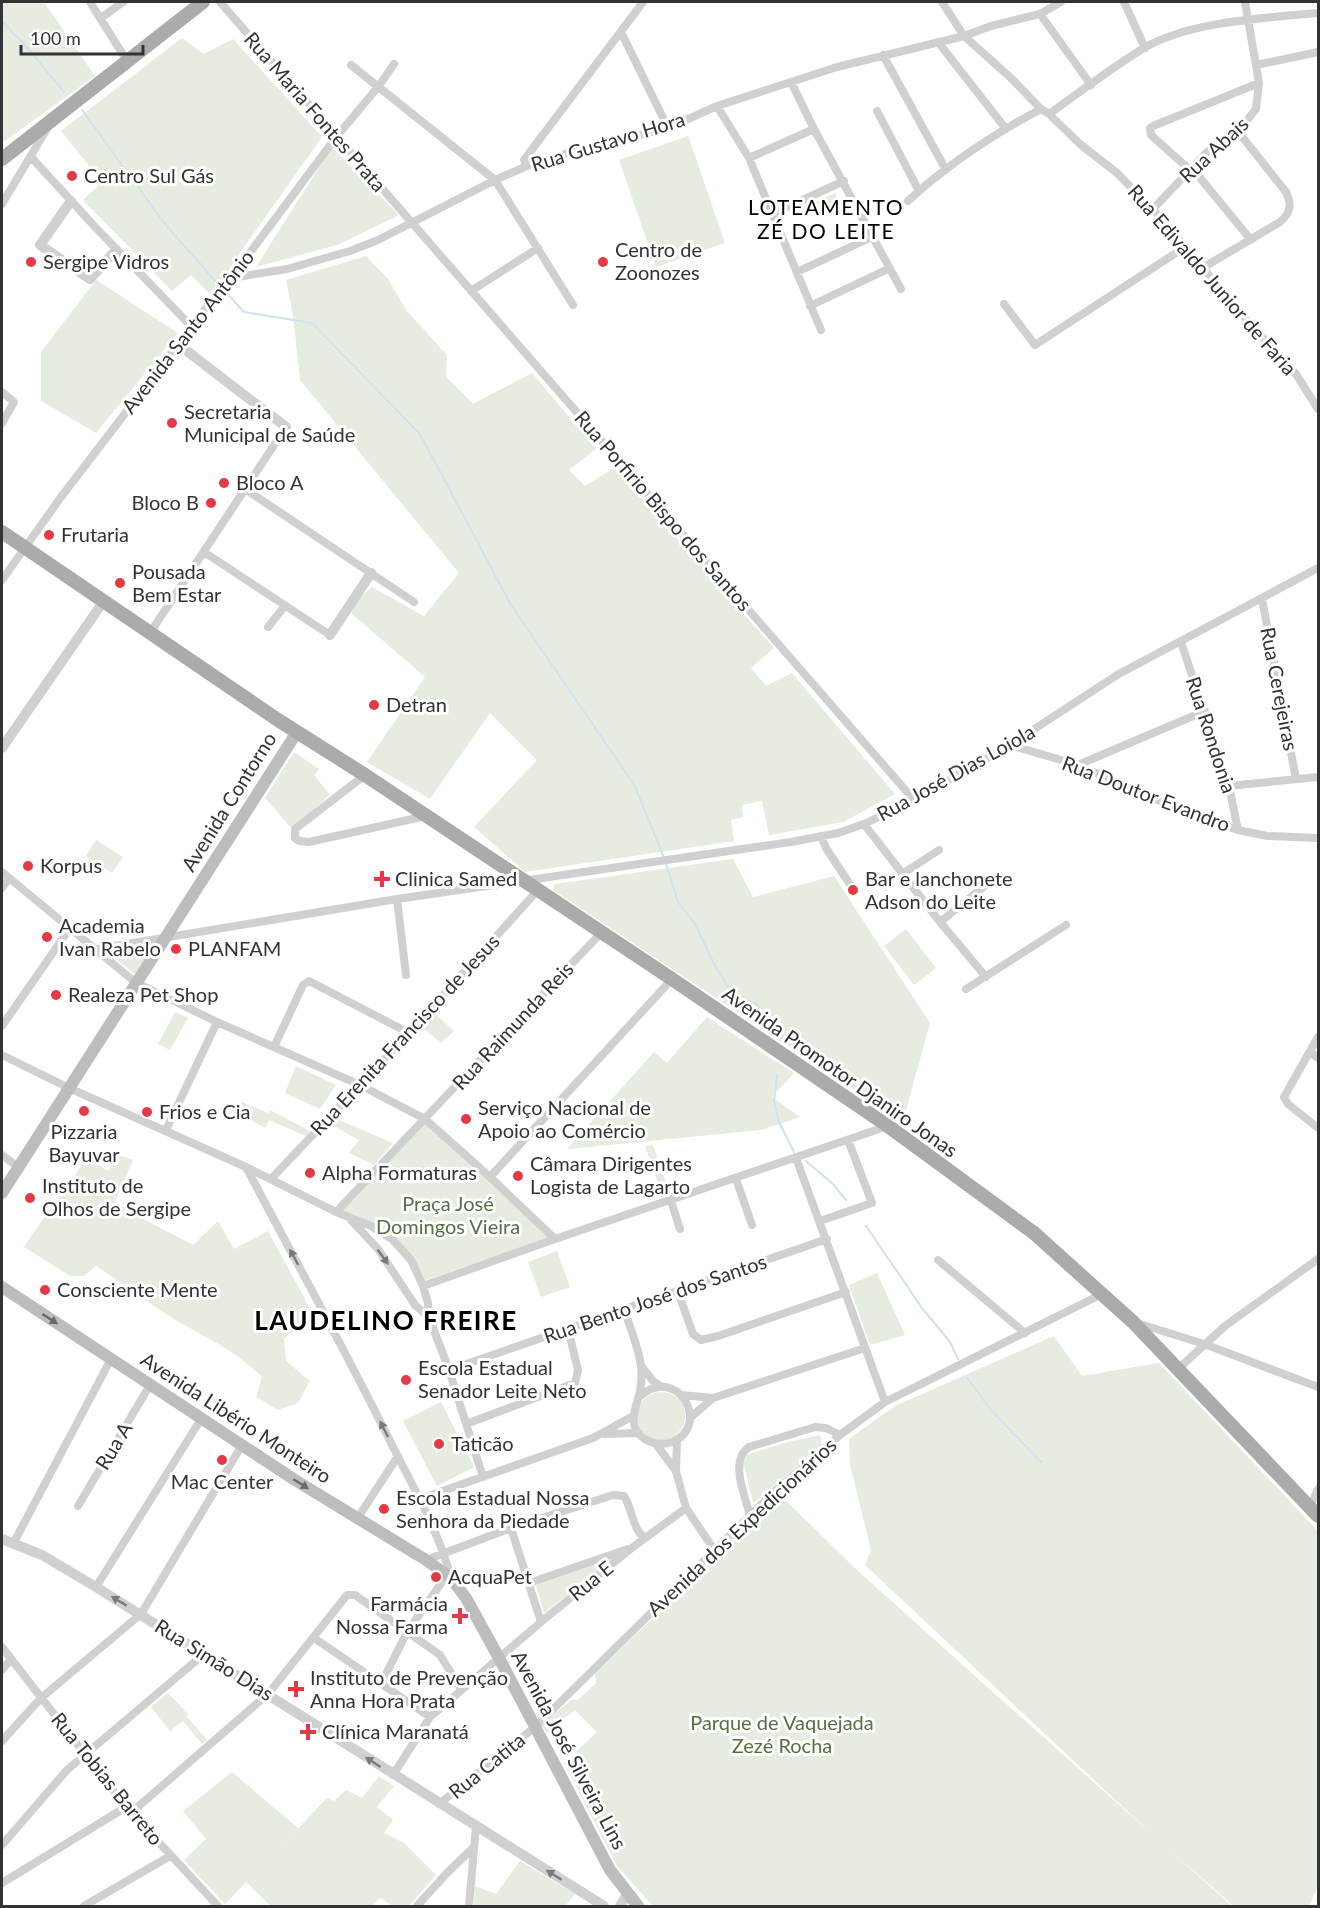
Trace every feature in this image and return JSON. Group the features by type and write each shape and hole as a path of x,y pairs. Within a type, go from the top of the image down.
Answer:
{"main road":[{"path":"2,159 204,2"},
{"name":"Avenida Contorno","path":"2,532 297,732 2,1193"},
{"name":"Avenida Promotor Djaniro Jonas","path":"297,732 672,979 888,1126 1034,1233 1133,1322 1315,1511"},
{"name":"Avenida Libério Monteiro","path":"2,1287 201,1419 449,1576"},
{"name":"Avenida José Silveira Lins","path":"449,1576 476,1616 610,1870 638,1906"}],"street":[{"path":"90,2 127,61"},
{"path":"101,18 123,2"},
{"name":"Rua Maria Fontes Prata","path":"220,2 411,223"},
{"path":"527,166 524,160 643,2"},
{"name":"Rua Edivaldo Junior de Faria","path":"942,2 964,36 1080,144 1117,173 1153,209 1204,267 1246,320 1296,374 1318,409"},
{"name":"Rua Gustavo Hora","path":"231,278 320,261 378,240 527,166 571,152 668,128 717,106 837,67 964,36 992,26 1040,14 1061,2"},
{"path":"1124,2 1144,48"},
{"name":"Rua Abais","path":"1153,209 1207,152 1248,119 1256,109 1259,83 1245,2"},
{"path":"908,201 946,170 1006,129 1045,112 1091,85 1144,48 1183,32 1248,20 1318,13"},
{"path":"1040,14 1091,85"},
{"path":"621,32 668,128"},
{"path":"938,42 1006,129"},
{"path":"1256,65 1318,52"},
{"path":"883,55 946,170"},
{"name":"Avenida Santo Antônio","path":"2,580 89,459 394,64"},
{"path":"351,65 495,180 573,305"},
{"path":"791,82 901,289"},
{"path":"1251,240 1191,169 1151,135 1150,128 1259,83"},
{"path":"717,106 749,158 774,213 821,330"},
{"path":"877,111 919,191"},
{"path":"2,204 52,121"},
{"path":"749,158 814,129"},
{"path":"1204,267 1280,222 1288,214 1290,201 1278,180 1236,129"},
{"path":"31,157 116,250 192,327"},
{"path":"774,213 844,181"},
{"path":"71,201 40,245 90,279 116,250"},
{"name":"Rua Porfirio Bispo dos Santos","path":"411,223 914,800"},
{"path":"797,272 874,236"},
{"path":"1004,304 1035,345 1185,247"},
{"path":"471,291 538,248"},
{"path":"810,306 890,268"},
{"path":"150,633 286,427 179,345"},
{"path":"2,392 14,402 2,423"},
{"path":"245,489 414,602"},
{"path":"204,552 330,635 371,573"},
{"name":"Rua José Dias Loiola","path":"97,949 397,899 837,833 864,824 914,800 1010,745 1117,675 1318,568"},
{"name":"Rua Cerejeiras","path":"1262,599 1296,779"},
{"path":"2,748 103,602"},
{"path":"268,627 284,606"},
{"name":"Rua Rondonia","path":"1181,642 1229,786 1238,830"},
{"path":"1078,765 1205,711"},
{"name":"Rua Doutor Evandro","path":"1010,745 1078,765 1185,812 1238,830 1276,837 1318,838"},
{"path":"365,775 295,829 295,838 309,842 427,816"},
{"path":"1229,786 1318,777"},
{"path":"864,824 986,977"},
{"path":"821,836 826,848 849,883"},
{"path":"902,874 939,850"},
{"path":"2,888 5,875 135,982 217,1022 360,1085 425,1119 555,1239"},
{"path":"940,922 987,884"},
{"name":"Rua Erenita Francisco de Jesus","path":"271,1179 409,1033 537,891"},
{"path":"397,899 406,975"},
{"path":"966,989 1066,926"},
{"path":"2,1026 70,928"},
{"name":"Rua Raimunda Reis","path":"425,1119 601,933"},
{"path":"490,1177 672,979"},
{"path":"274,1047 303,985 309,981 315,982 409,1033"},
{"path":"166,1130 217,1022"},
{"path":"1318,1037 1284,1098 1288,1104 1318,1128"},
{"path":"1310,1052 1318,1058"},
{"path":"2,1055 380,1231 399,1246 411,1260 423,1286 429,1317 449,1370 483,1477"},
{"path":"340,1213 425,1119"},
{"path":"423,1286 888,1126"},
{"path":"820,1221 872,1203 848,1140"},
{"path":"2,1155 18,1167"},
{"path":"796,1158 885,1402"},
{"path":"246,1167 351,1363 420,1499 444,1552 449,1576 407,1632 381,1684"},
{"path":"736,1179 752,1225"},
{"path":"671,1201 680,1229"},
{"path":"340,1213 370,1240 418,1308 429,1317"},
{"name":"Rua Bento José dos Santos","path":"449,1370 827,1239"},
{"path":"1179,1368 1226,1326 1318,1259"},
{"path":"938,1260 1025,1334"},
{"path":"678,1292 693,1334 701,1340 846,1292"},
{"name":"Avenida dos Expedicionários","path":"536,1727 750,1515 840,1435 885,1402 1102,1294"},
{"path":"418,1308 428,1303"},
{"path":"624,1310 642,1367 653,1381 662,1387"},
{"path":"1133,1322 1204,1344 1318,1387"},
{"path":"466,1424 575,1383 578,1370 568,1329"},
{"path":"690,1418 713,1398 865,1347"},
{"path":"13,1544 111,1359"},
{"path":"638,1398 653,1388 662,1387 673,1389 682,1395 687,1402 690,1418 686,1430 677,1440 663,1444 646,1440 639,1433 633,1416 642,1367"},
{"name":"Rua A","path":"78,1506 150,1385"},
{"path":"682,1395 713,1398"},
{"path":"420,1499 604,1434 633,1416"},
{"path":"96,1587 201,1419"},
{"path":"750,1515 740,1475 740,1462 744,1451 816,1427 826,1428 840,1435"},
{"path":"604,1434 639,1433"},
{"path":"675,1471 677,1440"},
{"path":"656,1443 675,1471 686,1508 714,1551"},
{"path":"2,1742 41,1698 141,1614 242,1445"},
{"path":"357,1519 398,1456"},
{"path":"1315,1511 1318,1489"},
{"path":"426,1560 511,1528 613,1495 624,1496 636,1529 645,1538"},
{"name":"Rua E","path":"393,1775 430,1717 541,1622 633,1547 686,1508"},
{"path":"511,1528 541,1622"},
{"name":"Rua Simão Dias","path":"2,1539 42,1555 141,1614 604,1906"},
{"path":"529,1583 633,1547"},
{"path":"2,1883 129,1809 268,1694 344,1597 350,1594 355,1595 440,1655 461,1689"},
{"path":"314,1638 430,1717"},
{"name":"Rua Tobias Barreto","path":"2,1647 129,1809 216,1906"},
{"path":"2,1845 67,1770 204,1654"},
{"path":"2,1670 11,1659"},
{"name":"Rua Catita","path":"440,1804 536,1727"},
{"path":"469,1906 476,1826"},
{"path":"417,1906 473,1848"},
{"path":"84,1906 170,1856"},
{"path":"620,1906 628,1893"}],"green space":[{"path":"2,2 44,2 95,76 2,143"},
{"path":"182,38 204,54 233,39 322,137 212,296 191,275 172,291 83,200 102,182 61,131"},
{"path":"688,136 725,243 656,267 619,160"},
{"path":"332,147 399,215 337,245 256,267"},
{"path":"835,193 843,208 820,219 812,204"},
{"path":"366,256 388,279 407,311 447,355 446,377 473,404 532,373 596,449 569,470 585,486 614,468 774,648 751,668 766,686 792,673 895,794 843,822 769,835 762,801 742,805 743,817 731,820 734,841 525,872 474,827 537,760 490,713 430,799 367,762 425,677 351,613 357,600 372,587 424,616 459,573 300,380 293,315 286,280"},
{"path":"96,280 178,333 96,433 41,401 41,352"},
{"path":"294,752 319,769 314,775 330,795 292,829 265,798"},
{"path":"96,840 123,857 112,873 86,856"},
{"path":"733,859 753,897 834,876 930,1023 905,1114 891,1114 553,890 555,884"},
{"path":"906,929 936,968 914,985 884,946"},
{"path":"153,946 135,974 112,956"},
{"path":"432,1011 454,1031 441,1043 420,1026"},
{"path":"175,1012 188,1018 170,1050 158,1044"},
{"path":"707,1017 794,1073 772,1097 800,1117 761,1130 567,1149 654,1052 667,1063"},
{"path":"296,1066 336,1085 320,1109 285,1093"},
{"path":"242,1102 268,1113 270,1110 310,1131 306,1136 269,1120 265,1128 234,1110"},
{"path":"339,1120 393,1143 374,1165 349,1153 359,1140 334,1126"},
{"name":"Praça José Domingos Vieira","path":"425,1123 489,1180 548,1238 423,1281 416,1265 400,1242 370,1223 340,1212"},
{"path":"653,1145 669,1191 662,1194 645,1146"},
{"path":"120,1155 133,1160 115,1202 193,1245 218,1221 234,1249 268,1231 314,1316 284,1338 286,1361 310,1381 298,1403 278,1410 256,1397 262,1377 244,1361 159,1310 96,1266 84,1276 70,1276 24,1247 86,1157 108,1171"},
{"path":"557,1251 570,1287 541,1297 528,1262"},
{"path":"877,1273 905,1335 870,1345 849,1285"},
{"path":"1054,1336 1082,1376 1159,1363 1318,1531 1318,1886 1309,1906 1234,1906 1157,1839 865,1565 871,1550 850,1465 849,1439 895,1406"},
{"path":"656,1392 666,1392 681,1402 685,1416 684,1425 675,1436 666,1440 656,1440 641,1430 637,1421 637,1411 647,1396"},
{"name":"Taticão","path":"441,1402 474,1467 437,1486 403,1421"},
{"path":"820,1435 822,1445 753,1503 744,1464 747,1455 783,1443"},
{"name":"Parque de Vaquejada Zezé Rocha","path":"781,1496 859,1572 1232,1906 653,1906 617,1866 564,1763 597,1732 575,1710 547,1733 541,1725 571,1700 578,1700 596,1683 595,1674"},
{"path":"614,1558 544,1613 536,1585"},
{"path":"168,1693 188,1714 186,1716 207,1740 202,1744 183,1721 170,1731 151,1707"},
{"path":"232,1772 298,1828 267,1861 327,1798 334,1801 346,1790 362,1798 379,1776 394,1786 377,1807 393,1820 384,1833 404,1843 436,1875 409,1906 393,1906 380,1898 372,1906 271,1906 246,1882 225,1904 184,1860 206,1839 183,1811"},
{"path":"520,1861 575,1894 565,1906 474,1906 475,1886 496,1894"}],"waterway":[{"path":"2,21 64,92"},
{"path":"82,110 164,223 218,284"},
{"path":"224,290 244,312 312,323 420,434 511,605 635,786 664,858"},
{"path":"666,863 678,902 695,924 714,964 730,990 757,1005 782,1038"},
{"path":"777,1075 774,1102 779,1122 794,1152"},
{"path":"806,1161 833,1184 846,1200"},
{"path":"866,1226 922,1308 950,1342 958,1359"},
{"path":"967,1378 991,1410 1041,1462"}],"place":[{"name":"Centro Sul Gás","path":"72,176"},
{"name":"Sergipe Vidros","path":"31,262"},
{"name":"Centro de Zoonozes","path":"603,262"},
{"name":"Secretaria Municipal de Saúde","path":"172,423"},
{"name":"Bloco A","path":"224,483"},
{"name":"Bloco B","path":"211,503"},
{"name":"Frutaria","path":"49,535"},
{"name":"Pousada Bem Estar","path":"120,583"},
{"name":"Detran","path":"374,705"},
{"name":"Korpus","path":"28,866"},
{"name":"Clinica Samed","path":"382,879"},
{"name":"Bar e lanchonete Adson do Leite","path":"853,890"},
{"name":"Academia Ivan Rabelo","path":"47,937"},
{"name":"PLANFAM","path":"176,949"},
{"name":"Realeza Pet Shop","path":"56,995"},
{"name":"Pizzaria Bayuvar","path":"84,1111"},
{"name":"Frios e Cia","path":"147,1112"},
{"name":"Serviço Nacional de Apoio ao Comércio","path":"466,1119"},
{"name":"Alpha Formaturas","path":"310,1173"},
{"name":"Câmara Dirigentes Logista de Lagarto","path":"518,1176"},
{"name":"Instituto de Olhos de Sergipe","path":"30,1198"},
{"name":"Consciente Mente","path":"45,1290"},
{"name":"Escola Estadual Senador Leite Neto","path":"406,1380"},
{"name":"Taticão","path":"439,1444"},
{"name":"Mac Center","path":"222,1460"},
{"name":"Escola Estadual Nossa Senhora da Piedade","path":"384,1509"},
{"name":"AcquaPet","path":"436,1577"},
{"name":"Farmácia Nossa Farma","path":"460,1616"},
{"name":"Instituto de Prevenção Anna Hora Prata","path":"296,1689"},
{"name":"Clínica Maranatá","path":"308,1732"}],"district":[{"name":"LOTEAMENTO ZÉ DO LEITE","path":"826,220"},
{"name":"LAUDELINO FREIRE","path":"386,1321"}]}
